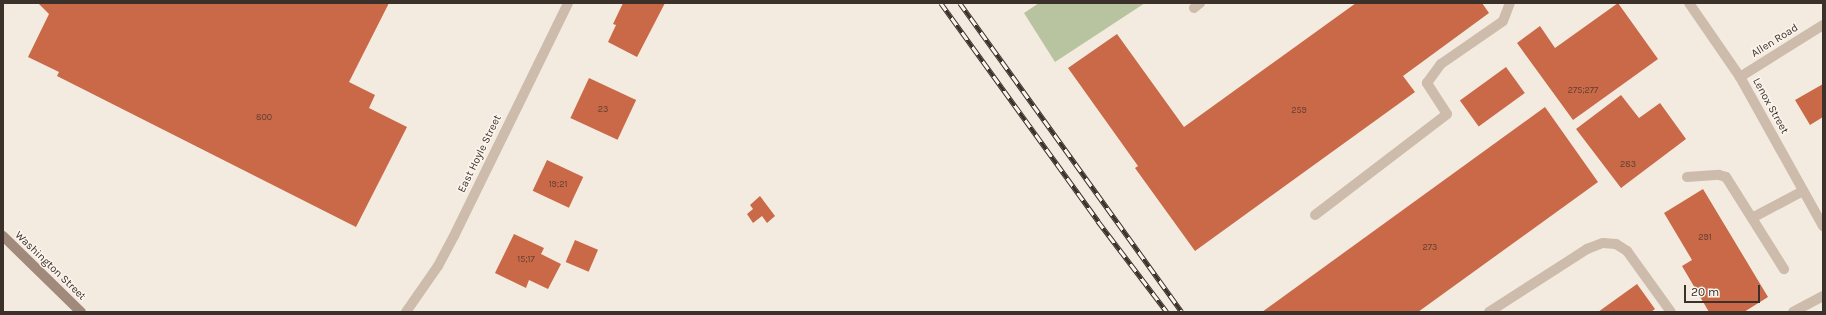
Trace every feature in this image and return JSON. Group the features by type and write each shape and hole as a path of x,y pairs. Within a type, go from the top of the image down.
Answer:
{"main road":[{"name":"Washington Street","path":"3,236 81,312"}],"street":[{"name":"East Hoyle Street","path":"406,312 438,266 454,236 568,3"},
{"path":"1315,215 1447,114 1427,83 1441,64 1503,21 1510,3"},
{"name":"Lenox Street","path":"1689,3 1740,77 1823,226"},
{"name":"Allen Road","path":"1740,77 1823,25"},
{"path":"1687,177 1719,175 1726,178 1784,269"},
{"path":"1752,218 1803,191"},
{"path":"1489,312 1587,249 1603,243 1616,244 1627,251 1671,312"},
{"path":"1793,312 1823,296"}],"green space":[{"path":"1039,3 1145,3 1055,62 1024,13"}],"building":[{"path":"38,3 389,3 349,82 375,95 369,108 407,127 356,227 57,76 59,72 28,57 49,14"},
{"path":"623,3 665,3 637,57 608,42 616,25 613,24"},
{"path":"1356,3 1482,3 1489,13 1403,76 1415,92 1195,251 1135,168 1138,166 1068,68 1117,34 1184,127"},
{"path":"1618,3 1658,59 1573,120 1517,43 1540,26 1555,48"},
{"path":"1506,67 1525,93 1479,126 1460,101"},
{"path":"589,78 636,100 618,140 570,118"},
{"path":"1823,84 1823,117 1810,125 1795,100"},
{"path":"1621,95 1639,118 1660,103 1686,139 1621,188 1576,129"},
{"path":"1545,107 1598,182 1418,312 1262,312"},
{"path":"547,160 583,177 569,208 533,191"},
{"path":"1703,189 1768,297 1744,312 1709,312 1682,266 1692,260 1664,213"},
{"path":"760,196 775,216 767,223 762,216 753,223 747,214 753,209 750,205"},
{"path":"514,234 544,248 541,254 561,264 548,289 529,280 526,288 495,273"},
{"path":"575,240 598,250 589,272 566,262"},
{"path":"1637,284 1655,309 1651,312 1598,312"}],"railway":[{"path":"941,3 1098,221 1167,312"},
{"path":"960,3 1182,312"}]}
